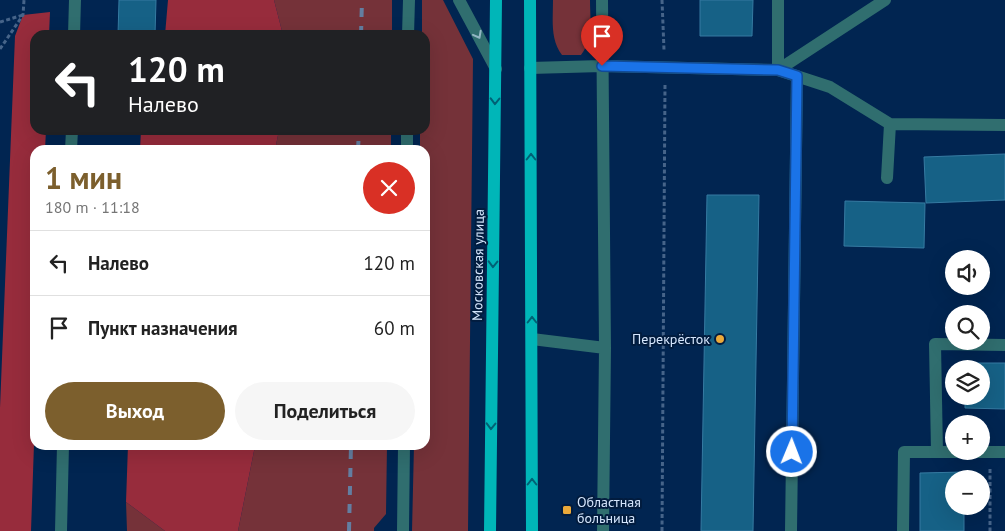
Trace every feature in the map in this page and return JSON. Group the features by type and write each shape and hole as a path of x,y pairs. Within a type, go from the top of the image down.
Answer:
{"main road":[{"name":"Московская улица","path":"490,531 496,0"},
{"path":"530,0 532,531"}],"street":[{"path":"74,30 75,0"},
{"path":"408,0 408,30"},
{"path":"460,0 496,69"},
{"path":"602,0 605,348 603,531"},
{"path":"778,0 778,70"},
{"path":"778,70 885,0"},
{"path":"530,68 602,66 778,70 830,87 890,124 1005,126"},
{"path":"791,531 797,76"},
{"path":"887,178 890,124"},
{"path":"532,340 605,348"},
{"path":"937,452 935,344 1005,345"},
{"path":"61,531 64,450"},
{"path":"403,531 404,450"},
{"path":"903,531 904,452 945,452"},
{"path":"990,452 1005,452"}],"path":[{"path":"0,49 23,15 24,0"},
{"path":"662,0 665,68 662,531"},
{"path":"0,22 23,15"},
{"path":"989,460 990,531"}],"shaded area":[{"path":"168,0 274,0 282,30 165,30"},
{"path":"274,0 392,0 392,30 282,30"},
{"path":"422,0 443,0 473,59 468,531 412,531 414,450 430,450 430,145 420,145 420,135 430,135 430,30 422,30"},
{"path":"553,0 590,0 590,35 581,55 562,55 558,49 553,29"},
{"path":"50,12 49,30 30,30 30,135 46,135 45,145 30,145 30,450 34,450 31,531 0,531 0,408 15,36 23,15"},
{"path":"141,135 278,135 276,145 140,145"},
{"path":"278,135 391,135 391,145 276,145"},
{"path":"128,450 255,450 238,531 165,531 126,502"},
{"path":"387,450 386,514 374,528 374,531 238,531 254,451"},
{"path":"126,502 165,531 127,531"}],"building":[{"path":"119,0 156,0 155,30 118,30"},
{"path":"700,0 753,0 752,36 700,36"},
{"path":"1005,154 1005,200 926,203 924,157"},
{"path":"707,195 759,195 753,531 701,531"},
{"path":"845,201 925,203 924,248 844,246"},
{"path":"990,363 1005,363 1005,409 965,408 965,405 990,405"},
{"path":"945,472 945,515 964,515 964,531 920,531 920,473"}],"railway":[{"path":"361,30 362,0"},
{"path":"358,145 359,135"},
{"path":"349,531 351,450"}],"place":[{"name":"Перекрёсток","path":"720,339"},
{"name":"Областная больница","path":"567,510"}],"route":[{"path":"602,66 778,70 797,76 792,452"}]}
